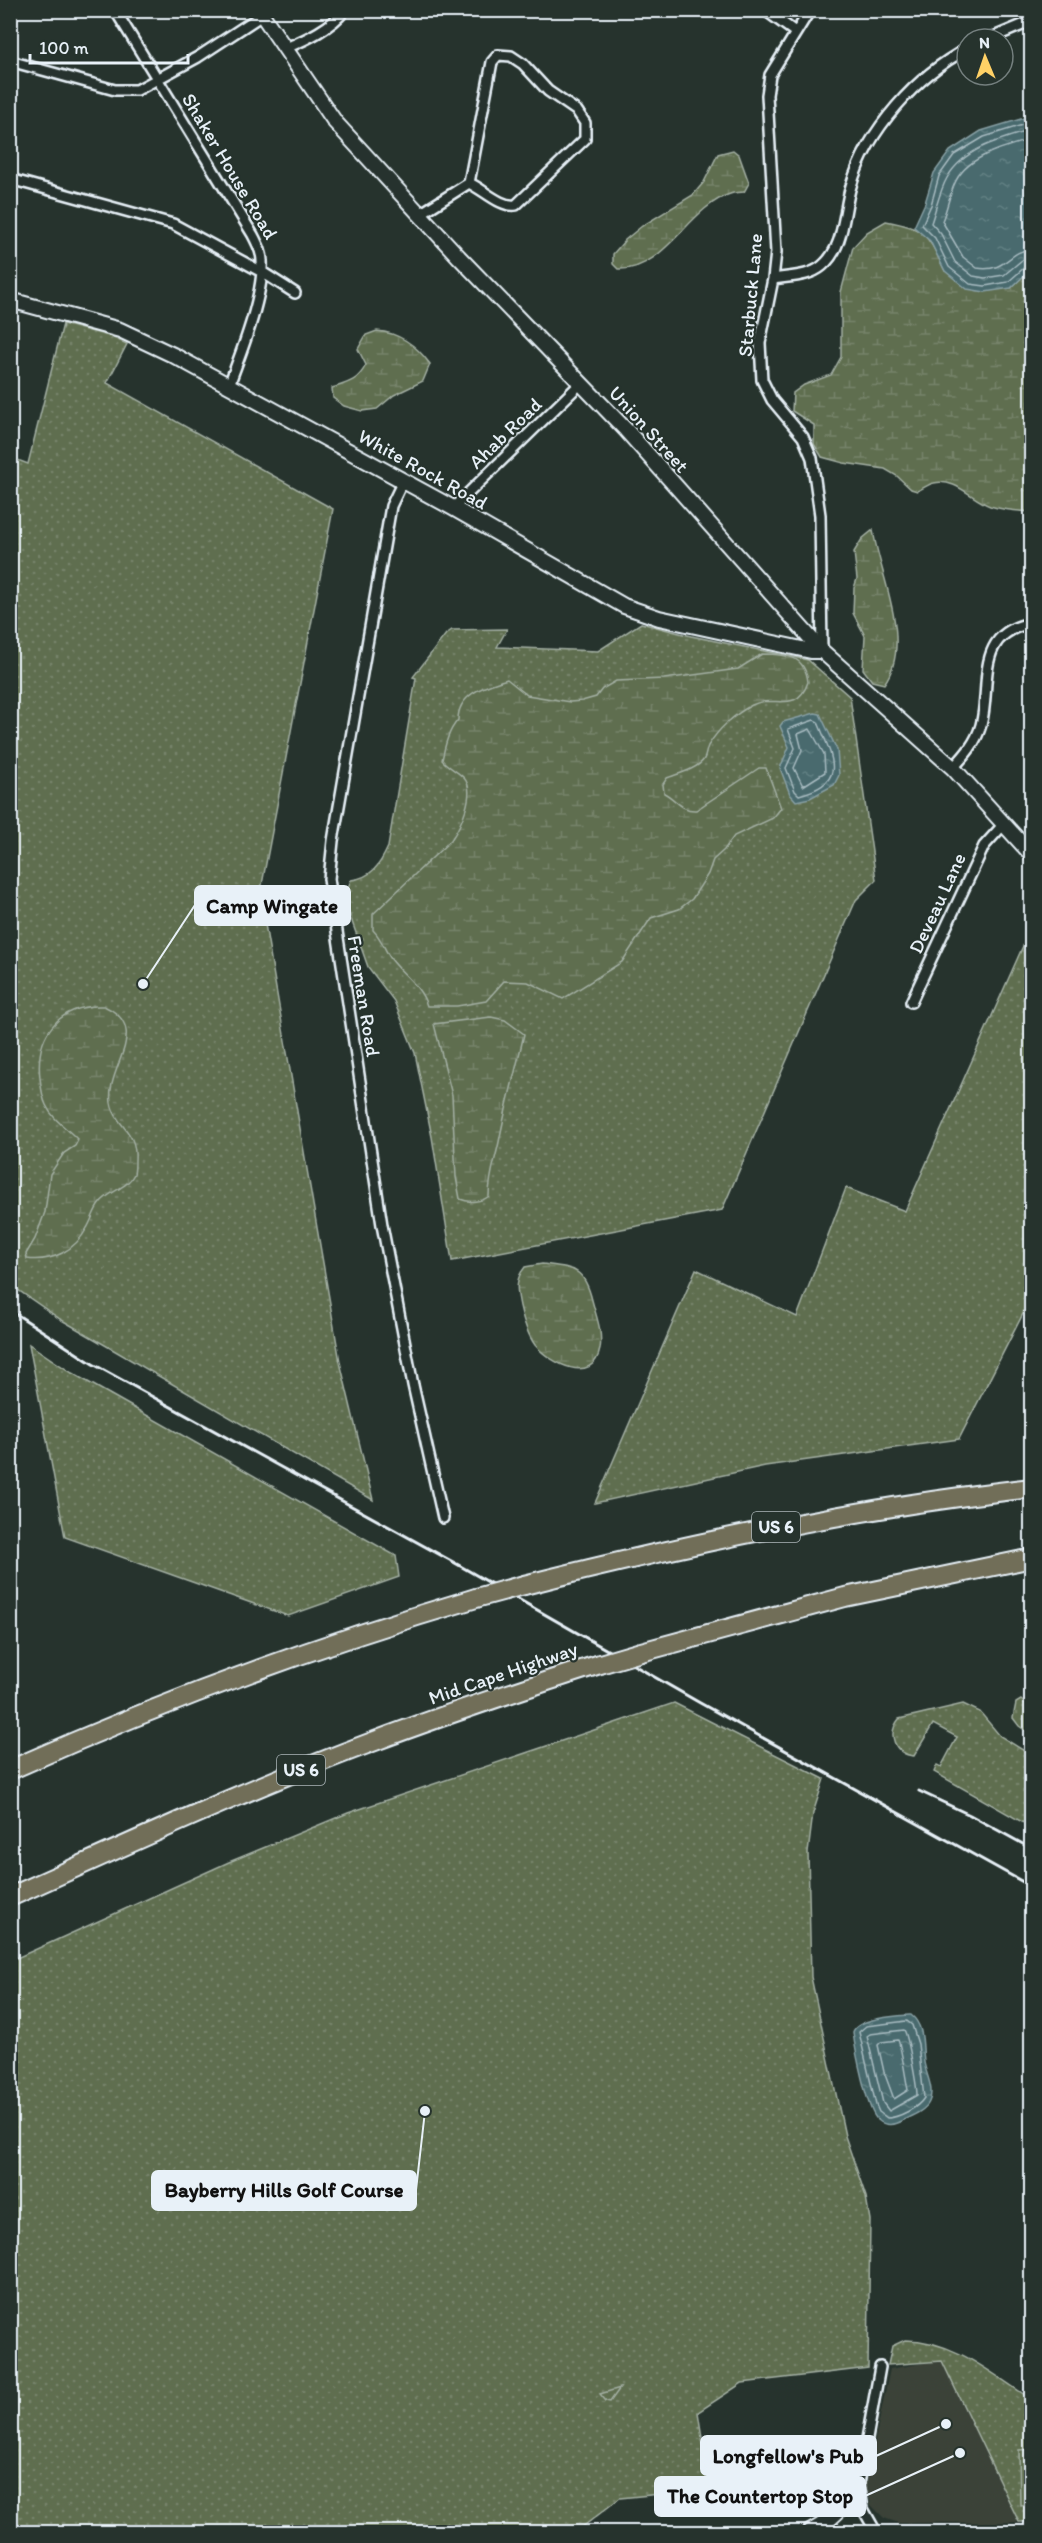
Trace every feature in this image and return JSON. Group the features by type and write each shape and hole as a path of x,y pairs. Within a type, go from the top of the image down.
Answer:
{"highway":[{"name":"US 6","path":"10,1770 149,1711 259,1669 476,1598 654,1553 769,1528 897,1506 1032,1488"},
{"name":"Mid Cape Highway","path":"10,1897 211,1808 374,1741 600,1664 845,1597 1032,1558"}],"main road":[{"name":"Union Street","path":"260,13 335,122 581,383 822,651 953,768 1032,855"},
{"name":"White Rock Road","path":"10,300 120,330 173,355 453,508 633,610 714,630 811,651 822,651"},
{"path":"810,2532 830,2521 839,2512 860,2469"}],"street":[{"name":"Shaker House Road","path":"115,10 261,253 262,272 252,319 229,385"},
{"path":"286,48 319,32 339,18 345,10"},
{"path":"765,10 795,32"},
{"name":"Starbuck Lane","path":"810,10 770,75 767,95 776,252 760,343 762,380 772,400 803,437 812,458 820,515 822,651"},
{"path":"10,61 115,90 137,90 198,57 260,13"},
{"path":"1015,28 1032,21"},
{"path":"420,214 469,183 492,62 498,55 511,56 523,64 548,91 577,111 585,123 585,139 516,205 509,206 502,203 486,191 469,183"},
{"path":"773,279 811,273 828,260 841,234 857,166 876,136 914,86 942,63 955,56"},
{"path":"10,179 173,224 262,272 295,293"},
{"name":"Ahab Road","path":"453,508 581,383"},
{"name":"Freeman Road","path":"403,481 391,506 328,879 382,1226 413,1384 443,1518"},
{"path":"953,768 968,752 980,728 987,660 991,650 1008,632 1018,626 1032,623"},
{"name":"Deveau Lane","path":"912,1002 984,846 1003,825"},
{"path":"876,2532 863,2509 860,2497 860,2469 880,2367"}],"shaded area":[{"path":"942,2360 1019,2522 899,2523 884,2518 871,2505 866,2485 890,2369"}],"green space":[{"path":"733,150 739,155 749,183 744,192 732,193 715,201 663,250 649,260 634,267 618,269 613,264 613,254 625,240 642,226 693,195 704,182 718,154"},
{"path":"886,221 910,227 924,235 945,271 1011,288 1031,269 1031,512 990,506 956,486 942,482 930,484 917,491 885,469 822,457 814,444 814,425 792,411 793,393 804,385 831,375 841,357 841,292 853,247 867,232"},
{"path":"63,324 109,336 127,344 107,383 333,509 260,895 340,1362 373,1500 60,1319 11,1285 10,457 28,464"},
{"path":"377,331 400,337 419,351 430,364 423,381 394,395 377,409 362,411 344,406 333,398 332,388 348,383 360,375 366,365 358,349 366,335"},
{"path":"873,530 896,629 896,649 892,667 884,684 872,681 863,669 865,636 853,613 854,588 857,579 854,552 862,539"},
{"path":"641,623 691,636 808,660 850,697 876,880 856,900 722,1210 452,1261 432,1137 415,1053 394,1001 368,967 344,899 351,880 364,877 374,870 388,847 416,678 413,677 446,634 452,630 507,629 497,647 598,651"},
{"path":"762,654 786,656 798,661 803,666 808,682 803,692 791,701 760,702 733,717 708,746 701,763 667,778 663,784 664,793 682,807 696,810 759,768 766,768 781,808 773,818 734,836 713,860 708,874 692,899 679,909 651,918 622,962 563,999 528,982 504,981 486,1001 457,1006 427,1006 421,992 391,959 373,930 373,914 451,840 459,827 468,800 468,784 442,760 449,734 468,697 482,688 507,679 527,695 570,702 582,701 596,697 602,689 616,681 664,679 738,669"},
{"path":"1031,928 1031,1298 959,1439 765,1466 595,1503 696,1269 797,1317 846,1188 905,1211"},
{"path":"104,1006 119,1015 125,1026 126,1039 113,1079 111,1093 112,1107 130,1136 135,1150 134,1174 127,1183 100,1203 82,1236 69,1249 54,1257 27,1259 26,1254 35,1239 45,1212 50,1174 64,1153 75,1146 78,1140 52,1115 45,1102 39,1062 42,1048 53,1025 63,1017 74,1010"},
{"path":"491,1017 505,1020 524,1034 490,1182 489,1196 479,1201 467,1201 460,1199 456,1177 452,1095 434,1024"},
{"path":"542,1264 576,1271 589,1289 601,1336 596,1360 589,1367 570,1368 560,1364 542,1352 530,1336 520,1306 518,1281 525,1267"},
{"path":"29,1344 72,1373 396,1556 399,1577 288,1616 65,1537"},
{"path":"1021,1700 1031,1709 1031,1734 1019,1726 1013,1718 1016,1703"},
{"path":"674,1703 824,1779 813,1813 808,1853 811,1977 845,2136 866,2197 870,2220 868,2368 742,2383 698,2412 710,2489 620,2498 576,2532 11,2532 10,1961 229,1862 348,1813"},
{"path":"963,1704 980,1712 1000,1736 1031,1755 1031,1827 934,1772 937,1765 941,1767 957,1737 933,1724 914,1756 902,1751 894,1742 893,1731 899,1719"},
{"path":"905,2340 940,2346 956,2352 987,2369 1031,2399 1031,2522 1019,2522 942,2361 888,2365 892,2346"},
{"path":"620,2388 610,2402 600,2394"},
{"path":"1031,2449 1031,2504 1020,2505 1019,2450"}],"water":[{"path":"1031,116 1031,269 1011,288 985,292 967,289 945,271 930,241 914,227 925,203 934,173 950,151 981,131"},
{"path":"815,713 820,714 837,750 839,775 834,785 810,798 796,801 790,794 780,768 789,747 780,726 783,722"},
{"path":"911,2015 921,2030 931,2097 927,2105 918,2113 896,2123 887,2124 878,2120 870,2105 862,2079 853,2032 856,2027 869,2021"}],"railway":[{"path":"10,1310 93,1364 455,1563 700,1703 1032,1887"},
{"path":"919,1791 970,1815 1032,1849"}],"place":[{"name":"Camp Wingate","path":"143,984"},
{"name":"Bayberry Hills Golf Course","path":"425,2111"},
{"name":"Longfellow's Pub","path":"946,2424"},
{"name":"The Countertop Stop","path":"960,2453"}]}
